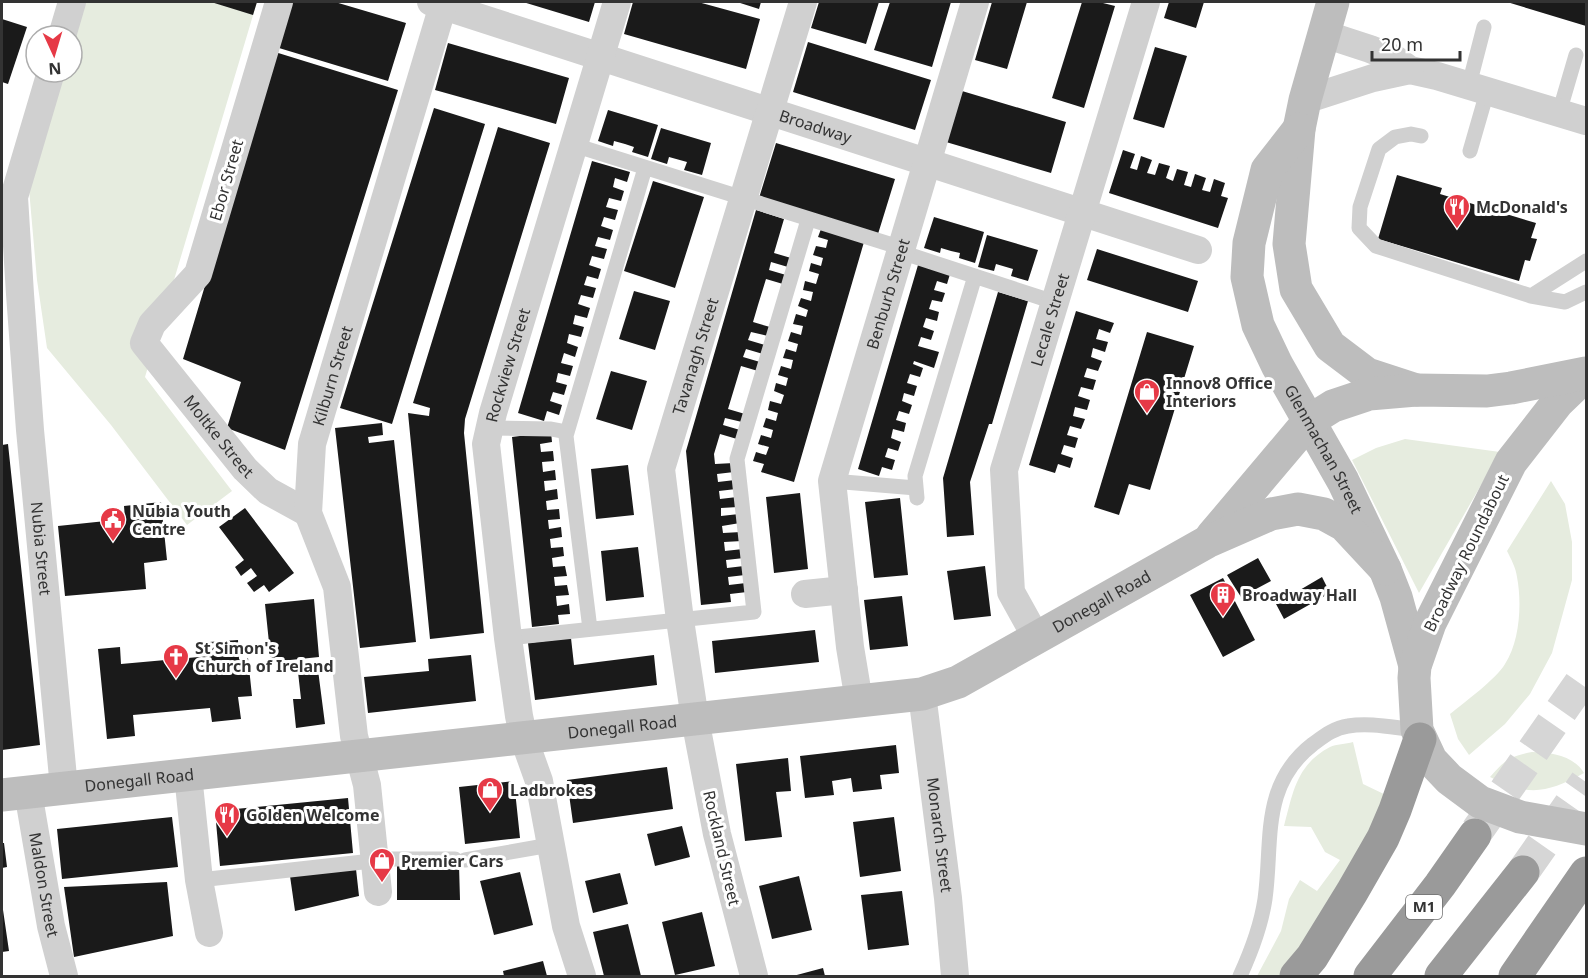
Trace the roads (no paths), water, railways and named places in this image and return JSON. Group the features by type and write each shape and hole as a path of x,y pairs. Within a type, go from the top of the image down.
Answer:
{"highway":[{"path":"1296,976 1312,957 1383,838 1395,810 1418,734"},
{"name":"M1","path":"1370,976 1475,835"},
{"path":"1441,976 1522,872"},
{"path":"1515,976 1587,873"}],"street":[{"path":"66,24 72,2"},
{"name":"Ebor Street","path":"144,343 152,324 198,274 279,2"},
{"name":"Rockview Street","path":"582,976 566,926 538,781 524,739 508,638 486,444 617,2"},
{"name":"Tavanagh Street","path":"695,719 661,469 803,2"},
{"name":"Benburb Street","path":"858,701 832,481 975,2"},
{"name":"Lecale Street","path":"1036,639 1011,592 1004,470 1146,2"},
{"name":"Glenmachan Street","path":"1333,2 1302,115 1289,244 1296,290 1330,346 1367,374 1416,390"},
{"name":"Broadway","path":"439,3 1198,250"},
{"name":"Kilburn Street","path":"378,892 367,784 354,736 337,587 308,513 312,444 439,3"},
{"path":"1324,34 1395,59 1410,70 1587,121"},
{"path":"1302,115 1373,78 1410,70"},
{"path":"11,310 15,197 48,84"},
{"name":"Glenmachan Street","path":"1302,115 1267,170 1249,243 1247,277 1258,325 1277,365 1343,481 1385,569 1396,597 1415,666"},
{"name":"Nubia Street","path":"11,310 64,788"},
{"name":"Moltke Street","path":"144,343 245,469 268,491 308,513"},
{"path":"1416,390 1487,391 1587,374"},
{"name":"Broadway Roundabout","path":"1587,374 1557,403 1511,462 1430,623 1415,666 1414,688 1418,734 1431,760 1443,772 1480,802 1520,816 1587,829"},
{"name":"Donegall Road","path":"1207,542 1309,421 1333,406 1369,394 1416,390"},
{"name":"Donegall Road","path":"15,793 922,694 958,682 1207,542 1271,514 1298,509 1324,514 1344,525 1385,569"},
{"path":"805,594 844,590"},
{"name":"Monarch Street","path":"922,694 948,898 955,976"},
{"name":"Rockland Street","path":"695,719 717,834 754,976"},
{"path":"188,775 199,880 209,933"},
{"name":"Maldon Street","path":"15,793 64,976"}],"lane":[{"path":"1470,151 1484,27"},
{"path":"1559,113 1576,55"},
{"path":"1421,136 1411,134 1395,137 1379,149 1360,207 1359,228 1376,246 1532,296 1565,302 1587,292"},
{"path":"574,145 901,250 1054,302"},
{"path":"590,629 567,432 645,168"},
{"path":"508,638 754,612 737,459 808,220"},
{"path":"1532,296 1587,261"},
{"path":"832,481 917,493 915,476 975,276"},
{"path":"489,428 551,429 567,432"},
{"path":"1240,976 1254,945 1265,900 1274,798 1281,779 1300,754 1328,732 1347,726 1360,725 1418,734"},
{"path":"199,880 390,859 460,859 550,845"}],"tunnel":[{"path":"1477,831 1586,675"},
{"path":"1523,872 1586,782"}],"place":[{"name":"McDonald's","path":"1457,230"},
{"name":"Innov8 Office Interiors","path":"1147,415"},
{"name":"Nubia Youth Centre","path":"113,543"},
{"name":"Broadway Hall","path":"1223,618"},
{"name":"St Simon's Church of Ireland","path":"176,680"},
{"name":"Ladbrokes","path":"490,813"},
{"name":"Golden Welcome","path":"227,838"},
{"name":"Premier Cars","path":"382,884"}]}
